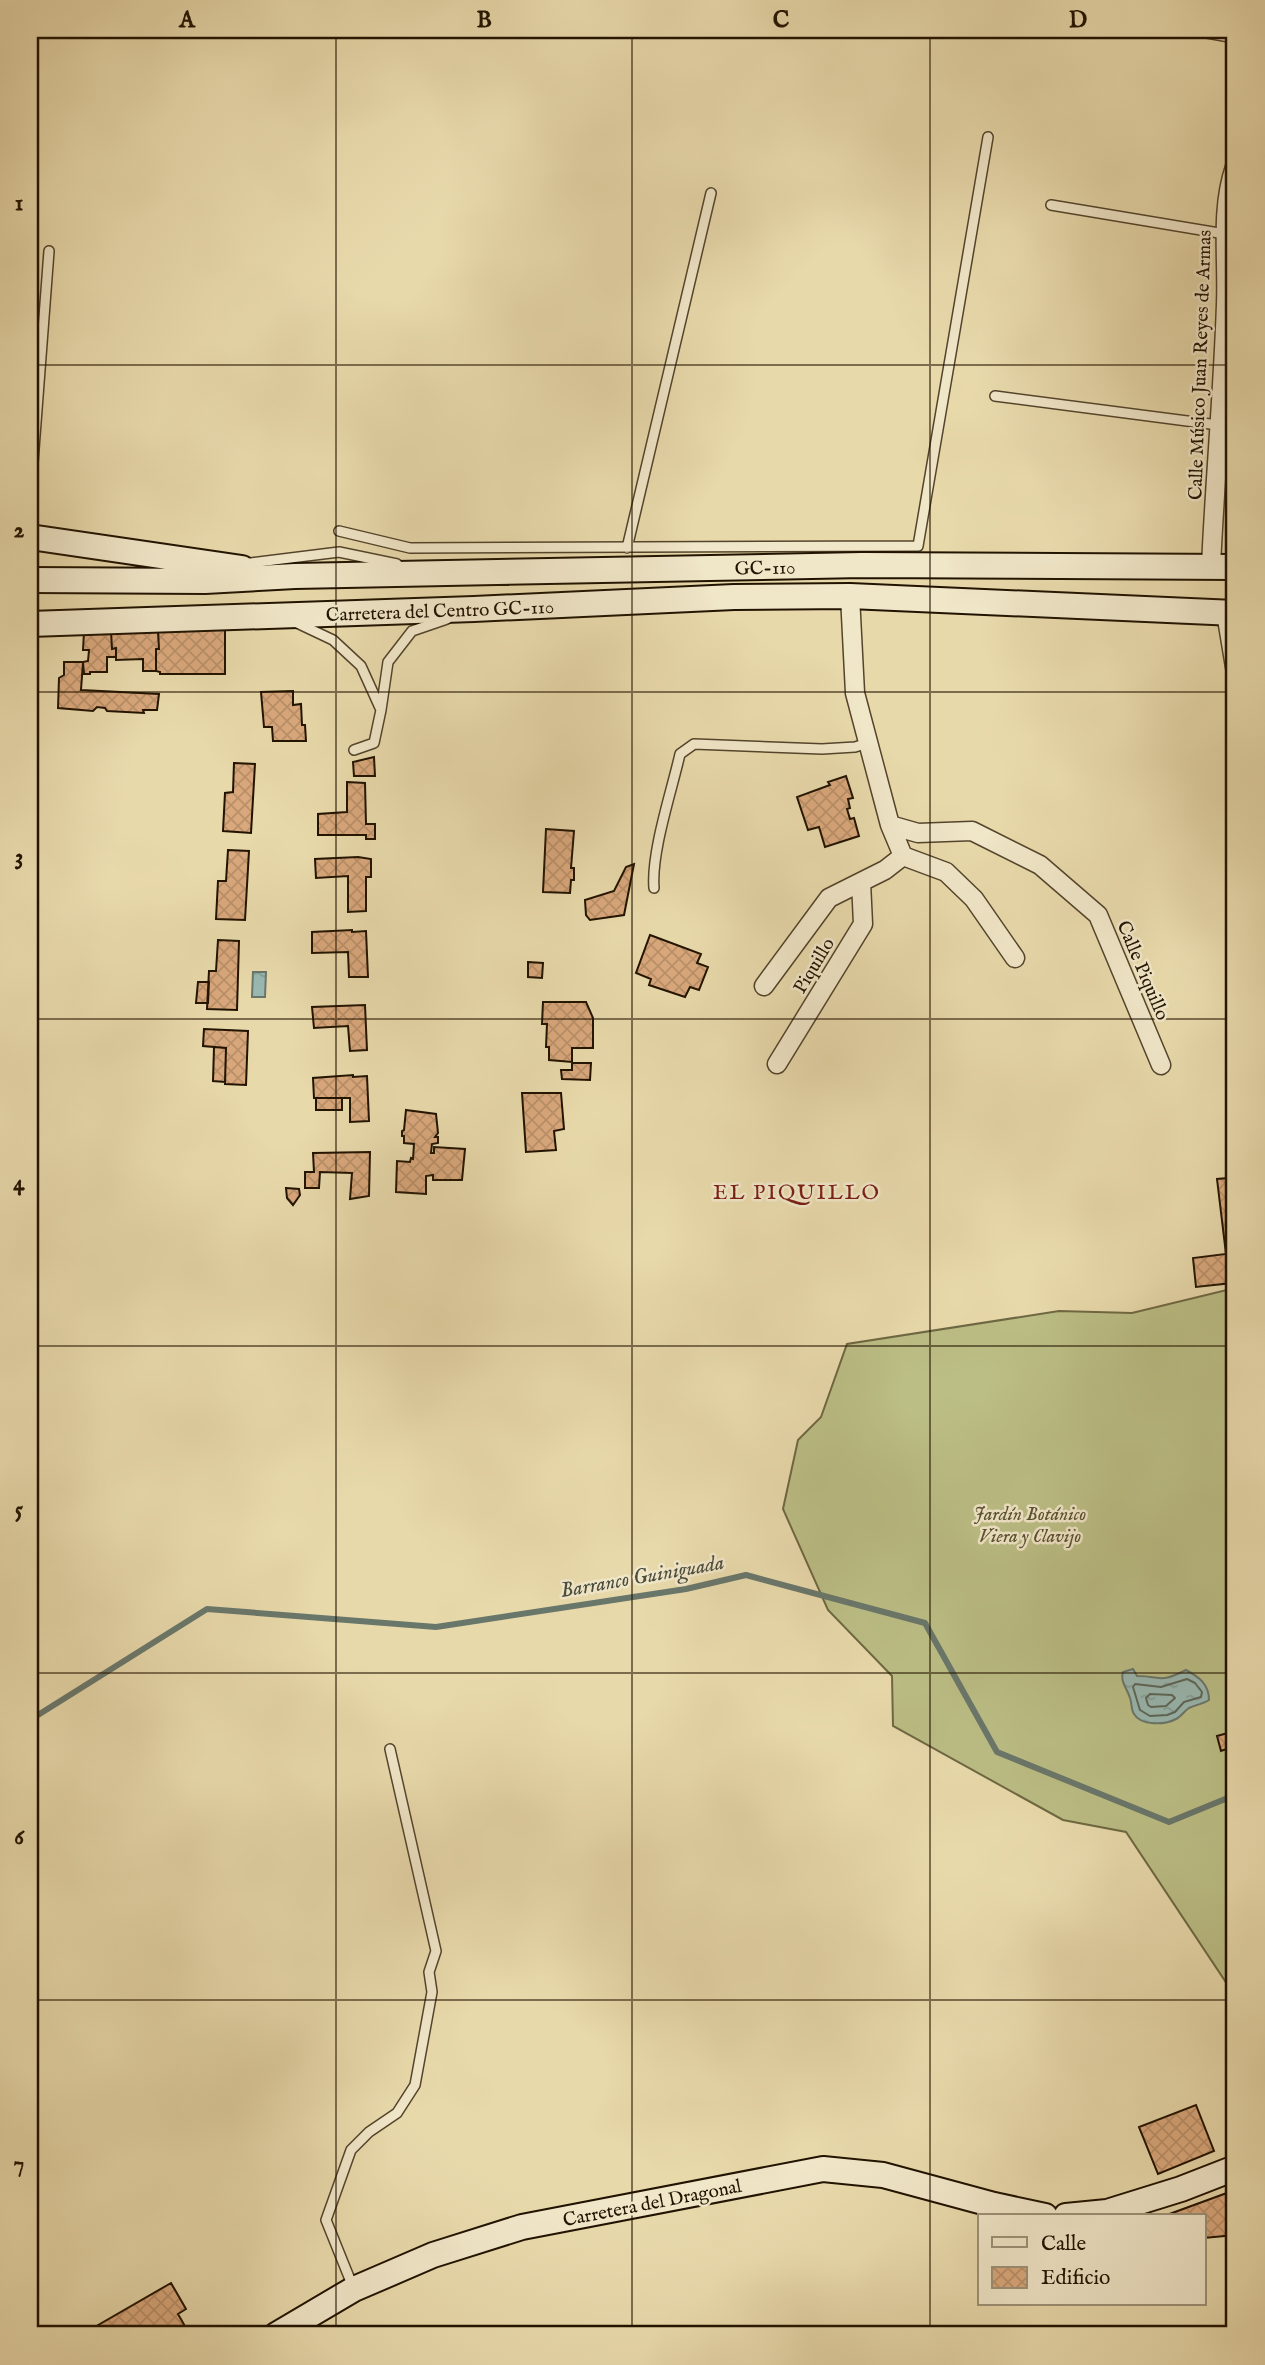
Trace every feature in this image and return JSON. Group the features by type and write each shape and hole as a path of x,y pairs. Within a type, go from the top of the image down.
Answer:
{"main road":[{"path":"30,537 295,576"},
{"name":"GC-110","path":"30,580 205,581 295,576 862,565 1235,567"},
{"name":"GC-110","path":"850,596 1231,613"},
{"name":"Carretera del Centro GC-110","path":"30,624 734,597 850,596"},
{"path":"1086,2214 1107,2212 1181,2189 1235,2168"},
{"name":"Carretera del Dragonal","path":"276,2335 354,2289 433,2255 522,2227 823,2169 883,2175 1036,2214"}],"street":[{"name":"Calle Músico Juan Reyes de Armas","path":"1211,566 1218,425 1231,304 1225,234 1229,185 1235,167"},
{"path":"850,596 855,693 890,825 903,856 946,872 974,899 1015,958"},
{"path":"1231,613 1235,667"},
{"name":"Calle Piquillo","path":"890,825 918,833 972,831 1040,865 1098,915 1161,1065"},
{"path":"764,986 829,898 886,870 903,856"},
{"name":"Piquillo","path":"777,1064 863,923 861,882"}],"lane":[{"path":"1189,30 1235,38"},
{"path":"339,531 410,548 918,547 988,137"},
{"path":"627,548 710,193"},
{"path":"1051,205 1225,234"},
{"path":"30,502 48,251"},
{"path":"995,396 1218,425"},
{"path":"223,566 339,552 440,573"},
{"path":"354,750 374,743 388,663 412,631 474,609"},
{"path":"280,616 333,640 361,666 381,709"},
{"path":"654,888 653,875 680,754 688,746 709,743 822,749 855,747 869,743"},
{"path":"354,2289 326,2220 351,2151 369,2132 397,2113 415,2085 432,1992 429,1972 436,1951 390,1749"}],"green space":[{"name":"Jardín Botánico Viera y Clavijo","path":"1235,1288 1235,2003 1229,1987 1126,1832 1063,1820 893,1726 892,1676 828,1610 783,1509 798,1440 821,1417 847,1344 1059,1311 1132,1313"}],"water":[{"path":"253,972 266,972 265,997 252,997"},
{"path":"1133,1669 1137,1676 1161,1678 1186,1670 1202,1682 1209,1700 1189,1708 1171,1721 1142,1721 1133,1712 1122,1679 1123,1672"}],"building":[{"path":"225,629 225,674 160,674 156,671 158,630"},
{"path":"111,631 158,632 156,671 143,671 143,659 116,660"},
{"path":"111,631 112,649 116,648 116,657 107,657 107,672 84,674 83,662 88,661 89,650 83,650 84,632"},
{"path":"64,662 83,662 81,690 159,694 157,710 143,710 144,713 107,711 97,707 93,711 58,708 59,678 64,675"},
{"path":"293,691 293,705 301,704 306,741 273,741 272,727 264,727 261,692"},
{"path":"374,757 375,776 354,776 353,762"},
{"path":"234,763 255,764 251,833 223,831 225,793 233,792"},
{"path":"846,776 853,798 848,799 850,808 847,809 850,819 854,818 859,836 825,847 819,827 808,830 797,797"},
{"path":"347,782 365,783 366,824 375,824 375,839 366,839 366,835 318,835 318,814 347,812"},
{"path":"546,829 574,831 571,868 574,868 574,880 571,880 570,893 543,892"},
{"path":"228,850 249,851 245,920 216,919 218,881 226,881"},
{"path":"315,859 371,859 371,877 366,877 366,911 348,912 348,876 316,878"},
{"path":"634,864 624,915 590,920 586,915 585,900 614,891 626,867"},
{"path":"366,931 368,977 349,977 348,952 312,953 312,932"},
{"path":"650,935 701,954 697,963 708,967 699,990 690,987 685,997 649,985 651,979 636,973"},
{"path":"218,940 239,941 237,1010 207,1009 209,971 216,971"},
{"path":"528,962 543,963 542,978 528,977"},
{"path":"198,982 209,982 208,1003 196,1003"},
{"path":"543,1002 586,1002 593,1018 593,1048 572,1048 572,1062 549,1060 549,1047 546,1047 547,1024 542,1024"},
{"path":"365,1005 367,1050 350,1051 348,1026 314,1028 312,1007"},
{"path":"204,1029 248,1031 246,1085 225,1084 226,1048 203,1046"},
{"path":"214,1047 226,1048 225,1082 213,1081"},
{"path":"572,1063 591,1063 590,1080 562,1079 561,1070 572,1070"},
{"path":"367,1076 369,1121 350,1122 350,1098 314,1098 313,1078"},
{"path":"522,1093 561,1093 564,1129 554,1131 556,1150 526,1152"},
{"path":"316,1098 342,1098 342,1110 316,1110"},
{"path":"406,1110 436,1114 438,1133 435,1137 438,1137 438,1143 432,1144 431,1153 434,1153 434,1147 465,1149 462,1180 433,1180 433,1175 426,1176 426,1194 396,1192 397,1161 410,1162 411,1158 413,1159 414,1144 404,1143 402,1136"},
{"path":"370,1152 369,1196 350,1199 352,1173 320,1172 319,1188 305,1188 305,1172 314,1172 313,1153"},
{"path":"1235,1168 1235,1274 1231,1275 1232,1283 1196,1287 1193,1258 1226,1254 1217,1179 1228,1178 1227,1169"},
{"path":"286,1188 299,1189 300,1195 293,1205 287,1198"},
{"path":"1235,1731 1235,1746 1221,1751 1217,1736"},
{"path":"1196,2105 1214,2151 1158,2174 1139,2127"},
{"path":"1235,2190 1235,2235 1206,2238 1206,2214 1169,2214"},
{"path":"171,2283 186,2309 178,2314 190,2335 81,2335"}],"waterway":[{"name":"Barranco Guiniguada","path":"30,1720 207,1609 436,1627 686,1589 746,1575 925,1623 997,1752 1169,1822 1235,1795"}],"district":[{"name":"EL PIQUILLO","path":"797,1192"}]}
